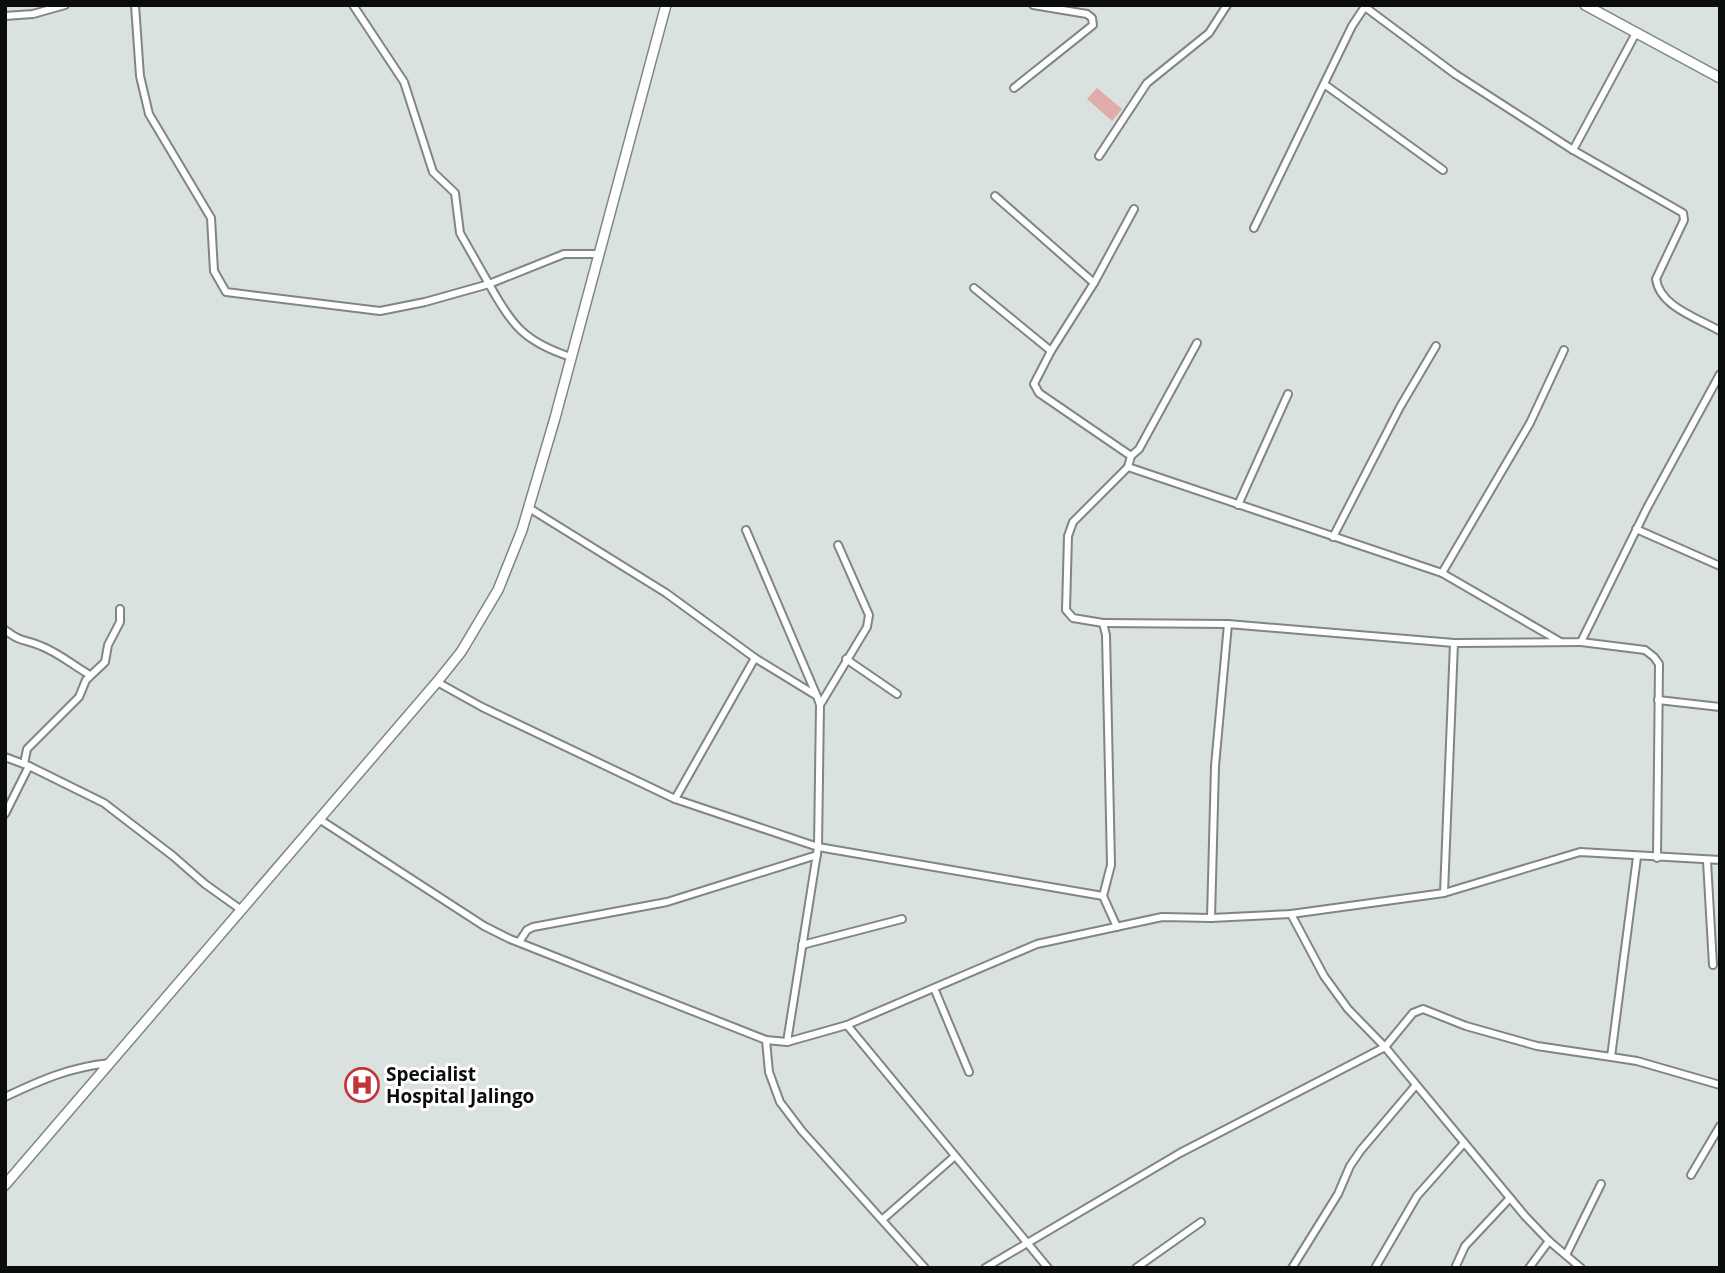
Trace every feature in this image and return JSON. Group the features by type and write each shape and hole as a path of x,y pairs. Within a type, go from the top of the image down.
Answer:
{"main road":[{"path":"5,1185 437,682 461,652 498,590 529,508 666,5"},
{"path":"1585,5 1601,9 1636,33 1720,78"}],"street":[{"path":"5,16 33,14 65,5"},
{"path":"135,5 140,76 149,114 211,218 214,271 226,292 380,311 489,284 564,254 599,254"},
{"path":"353,5 404,82 433,172 455,192 460,233 489,284 517,328 545,349 571,358"},
{"path":"1014,88 1093,25 1092,18 1087,14 1033,5"},
{"path":"1099,156 1147,82 1209,33 1227,5"},
{"path":"1254,228 1352,26 1365,6 1455,74 1573,150 1683,213 1684,220 1656,279 1657,288 1664,299 1720,331"},
{"path":"1573,150 1636,33"},
{"path":"1324,84 1443,170"},
{"path":"995,196 1094,283"},
{"path":"1132,456 1039,393 1034,384 1135,209"},
{"path":"974,288 1051,351"},
{"path":"1197,343 1128,467 1073,522 1068,536 1066,610 1073,618 1103,623 1228,624 1454,643 1581,642 1640,648 1650,652 1659,664 1657,858"},
{"path":"1333,537 1400,407 1436,346"},
{"path":"1442,573 1530,423 1563,350"},
{"path":"1581,642 1636,529 1720,374"},
{"path":"1238,505 1288,394"},
{"path":"1128,467 1442,573 1559,641"},
{"path":"529,508 666,593 755,658 817,696"},
{"path":"1636,529 1720,566"},
{"path":"746,530 820,705 817,851 787,1042"},
{"path":"820,705 867,627 869,614 838,545"},
{"path":"5,814 27,765 27,748 79,697 86,680 105,662 108,645 120,622 120,609"},
{"path":"1103,623 1106,635 1111,865 1103,896 1117,927"},
{"path":"1211,918 1216,766 1228,624"},
{"path":"5,630 22,642 38,644 56,653 90,675"},
{"path":"1444,893 1454,643"},
{"path":"675,799 755,658"},
{"path":"846,659 897,694"},
{"path":"437,682 482,707 675,799 817,851 1103,896"},
{"path":"1658,700 1720,707"},
{"path":"5,757 104,803 240,909"},
{"path":"319,819 484,926 766,1040 787,1042 847,1025 1037,944 1162,917 1211,918 1292,914 1444,893 1580,852 1720,860"},
{"path":"519,942 527,930 533,927 667,902 817,851"},
{"path":"1611,1056 1637,857"},
{"path":"1707,861 1713,965"},
{"path":"1292,914 1324,976 1348,1009 1385,1046 1510,1198 1549,1241 1581,1268"},
{"path":"802,945 902,919"},
{"path":"934,988 968,1072"},
{"path":"985,1268 1180,1153 1385,1046 1413,1013 1423,1009 1466,1026 1537,1046 1637,1061 1720,1085"},
{"path":"847,1025 1048,1268"},
{"path":"766,1040 769,1072 780,1102 802,1131 925,1268"},
{"path":"5,1097 57,1073 80,1066 110,1063"},
{"path":"1292,1268 1338,1194 1356,1158 1416,1085"},
{"path":"1691,1175 1720,1126"},
{"path":"1375,1268 1417,1196 1464,1143"},
{"path":"883,1219 955,1156"},
{"path":"1566,1255 1601,1184"},
{"path":"1455,1268 1465,1246 1510,1198"},
{"path":"1136,1268 1201,1222"},
{"path":"1529,1268 1549,1241"}],"shaded area":[{"path":"1097,88 1122,109 1112,121 1087,99"}],"place":[{"name":"Specialist Hospital Jalingo","path":"362,1085"}]}
